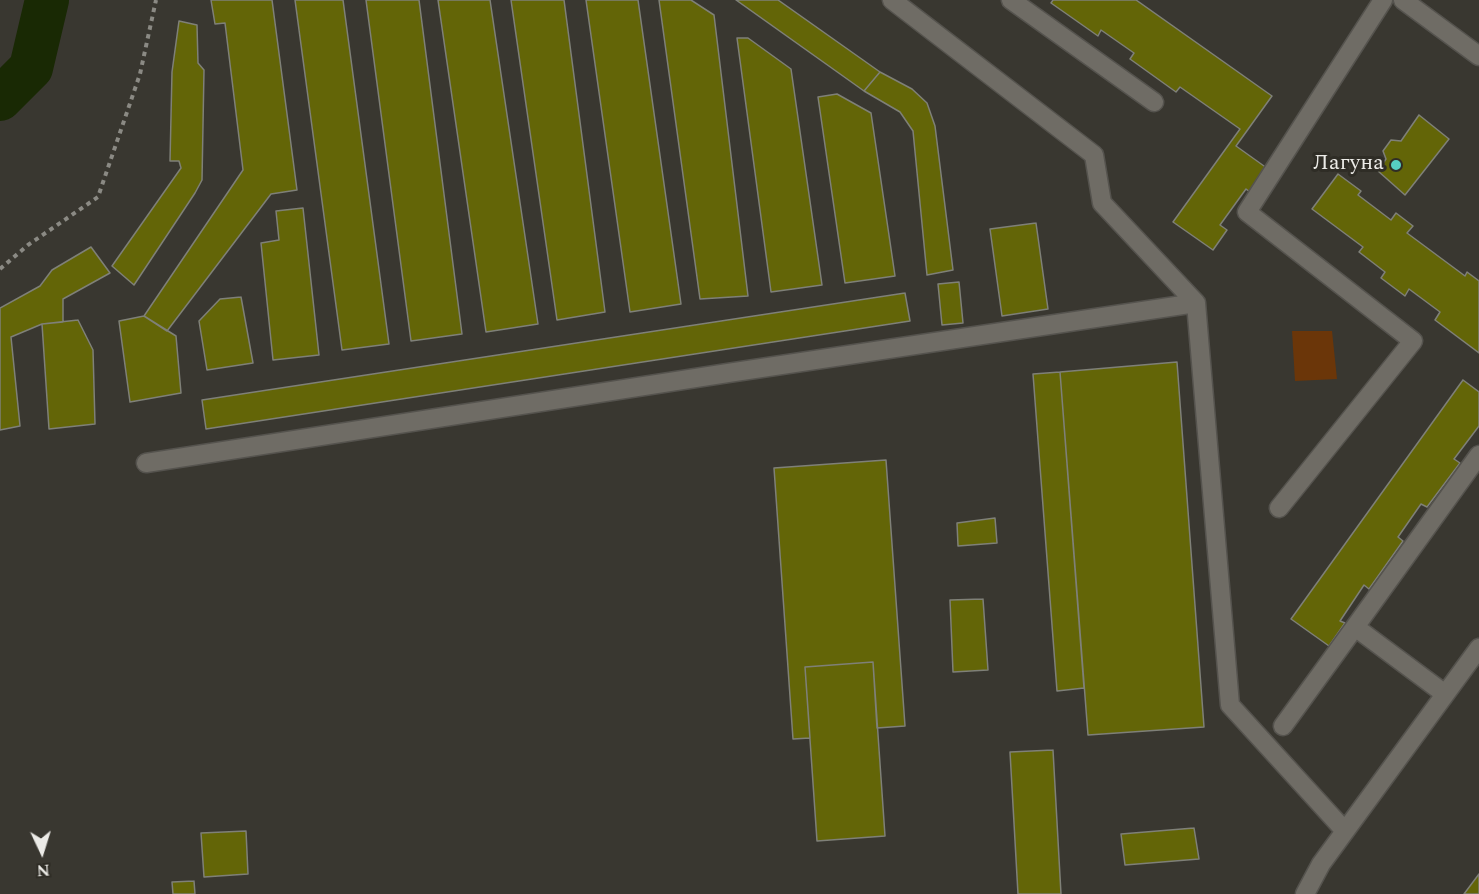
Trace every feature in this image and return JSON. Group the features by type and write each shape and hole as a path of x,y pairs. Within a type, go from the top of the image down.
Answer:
{"street":[{"path":"892,0 1094,155 1102,203 1196,303 1230,705 1345,831"},
{"path":"1011,0 1154,102"},
{"path":"1279,508 1413,341 1247,212 1383,0"},
{"path":"1403,0 1479,56"},
{"path":"146,463 1196,303"},
{"path":"1283,726 1479,455"},
{"path":"1355,627 1445,694"},
{"path":"1305,894 1321,864 1479,648"}],"path":[{"path":"0,269 27,245 98,197 140,74 156,0"}],"shaded area":[{"path":"1292,331 1332,331 1337,379 1295,381"}],"building":[{"path":"211,0 272,0 297,190 271,194 167,331 144,316 243,170 225,23 215,24"},
{"path":"295,0 343,0 389,344 342,350"},
{"path":"366,0 419,0 462,334 411,341"},
{"path":"438,0 490,0 538,324 486,332"},
{"path":"511,0 564,0 605,312 557,320"},
{"path":"586,0 638,0 681,304 630,312"},
{"path":"659,0 691,0 714,15 748,296 700,299"},
{"path":"736,0 778,0 880,72 864,91"},
{"path":"1053,0 1136,0 1272,96 1236,146 1271,171 1254,195 1246,189 1220,225 1227,230 1213,250 1173,222 1240,129 1180,87 1176,92 1130,59 1134,53 1101,30 1098,36 1051,3"},
{"path":"179,21 197,25 198,63 204,70 202,180 134,285 112,266 181,168 179,161 170,161 172,72"},
{"path":"737,38 748,38 791,69 822,285 771,292"},
{"path":"880,72 912,89 927,103 935,126 953,270 927,275 913,131 900,112 864,91"},
{"path":"837,94 871,113 895,276 845,283 818,97"},
{"path":"1419,115 1449,139 1405,195 1378,171 1386,159 1383,151 1391,140 1401,141"},
{"path":"1338,174 1361,191 1358,195 1391,220 1396,213 1413,226 1407,233 1465,276 1467,272 1479,281 1479,353 1435,320 1440,312 1409,289 1405,296 1381,278 1385,272 1359,252 1363,247 1312,209"},
{"path":"303,208 319,355 273,360 261,243 279,240 276,211"},
{"path":"1036,223 1048,309 1002,316 990,229"},
{"path":"91,247 110,273 63,299 63,322 42,324 11,337 20,426 0,430 0,308 40,286 52,270"},
{"path":"959,282 963,323 942,325 938,284"},
{"path":"905,293 910,321 206,429 202,400"},
{"path":"241,297 253,363 207,370 199,321 220,299"},
{"path":"144,316 176,336 181,393 130,402 119,321"},
{"path":"78,320 93,350 95,424 49,429 42,324"},
{"path":"1177,362 1204,727 1088,735 1060,372"},
{"path":"1060,372 1084,688 1057,691 1033,374"},
{"path":"1463,380 1479,392 1479,426 1454,459 1460,463 1427,507 1421,504 1398,537 1403,541 1369,589 1364,585 1340,621 1345,623 1329,646 1291,619"},
{"path":"886,460 905,726 877,728 873,662 805,667 810,738 793,739 774,468"},
{"path":"995,518 997,543 958,546 957,523"},
{"path":"983,599 988,670 953,672 950,600"},
{"path":"873,662 885,836 817,841 805,667"},
{"path":"1053,750 1061,894 1018,894 1010,752"},
{"path":"1194,828 1199,859 1125,865 1121,834"},
{"path":"246,831 248,874 204,877 201,833"},
{"path":"1479,874 1479,894 1464,894"},
{"path":"194,881 195,894 173,894 172,882"}],"waterway":[{"path":"0,99 31,68 47,0"}],"place":[{"name":"Лагуна","path":"1396,165"}]}
